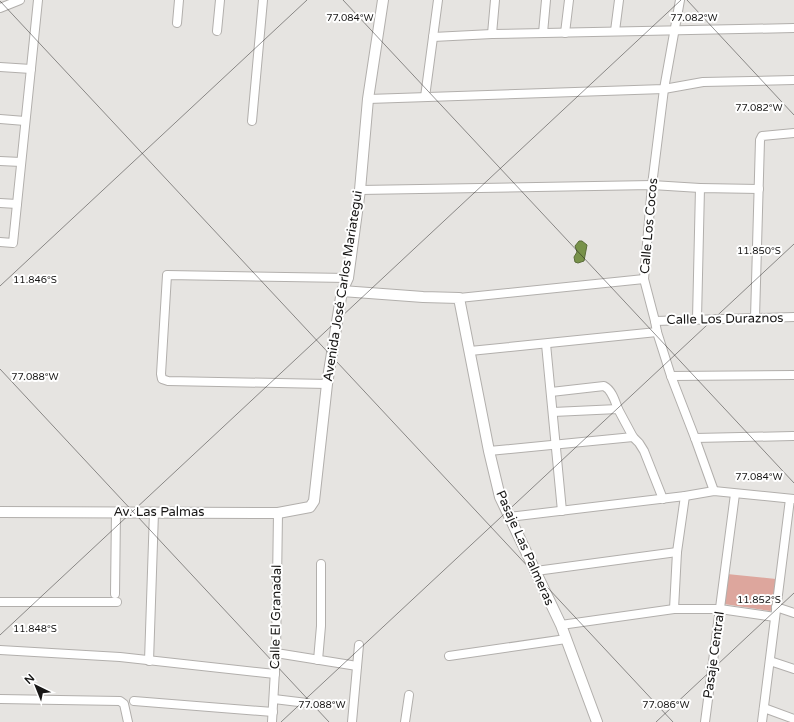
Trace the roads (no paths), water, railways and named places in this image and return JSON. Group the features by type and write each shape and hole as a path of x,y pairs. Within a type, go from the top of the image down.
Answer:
{"street":[{"path":"0,8 20,0"},
{"path":"0,242 13,244 38,0"},
{"path":"177,23 179,0"},
{"path":"217,31 220,0"},
{"path":"252,121 263,0"},
{"name":"Avenida José Carlos Mariategui","path":"314,501 327,384 342,291 348,278 360,190 368,99 382,0"},
{"path":"425,97 438,0"},
{"path":"492,34 495,0"},
{"path":"543,33 546,0"},
{"path":"565,33 569,0"},
{"path":"615,31 619,0"},
{"name":"Calle Los Cocos","path":"680,0 664,89 652,185 644,279 657,332 671,376 714,492"},
{"path":"433,37 492,34 794,28"},
{"path":"0,67 31,69"},
{"path":"368,99 664,89 703,82 794,80"},
{"path":"0,119 25,121"},
{"path":"755,318 760,140 762,136 794,133"},
{"path":"0,160 21,162"},
{"path":"360,190 652,185 700,188 759,189"},
{"path":"697,319 700,188"},
{"path":"0,203 17,204"},
{"path":"327,384 168,381 162,379 161,374 167,275 348,278"},
{"path":"342,291 460,298 644,279"},
{"name":"Pasaje Las Palmeras","path":"460,298 489,451 500,497 561,625 597,722"},
{"name":"Calle Los Duraznos","path":"655,320 794,317"},
{"path":"470,351 657,332"},
{"path":"546,344 562,511"},
{"path":"671,376 794,375"},
{"path":"551,392 604,386 608,388 633,437 644,451 663,499"},
{"path":"553,412 618,409"},
{"path":"695,438 793,436"},
{"path":"489,451 633,437"},
{"path":"508,516 562,511 714,492 792,499 776,607 762,722"},
{"name":"Pasaje Central","path":"705,722 735,494"},
{"path":"674,609 677,552 685,496"},
{"name":"Av. Las Palmas","path":"0,512 278,512 310,507 314,501"},
{"path":"0,602 116,598 116,512"},
{"path":"149,661 154,512"},
{"name":"Calle El Granadal","path":"272,722 276,653 278,512"},
{"path":"536,571 677,552"},
{"path":"318,660 321,626 321,564"},
{"path":"776,607 794,612"},
{"path":"561,625 674,609 720,609 775,617"},
{"path":"449,656 566,639"},
{"path":"352,722 360,645"},
{"path":"0,650 120,657 275,674"},
{"path":"276,653 358,666"},
{"path":"770,661 794,669"},
{"path":"405,722 409,695"},
{"path":"0,699 120,701 124,704 128,722"},
{"path":"274,699 306,703"},
{"path":"134,701 273,712"},
{"path":"764,708 794,719"}]}
